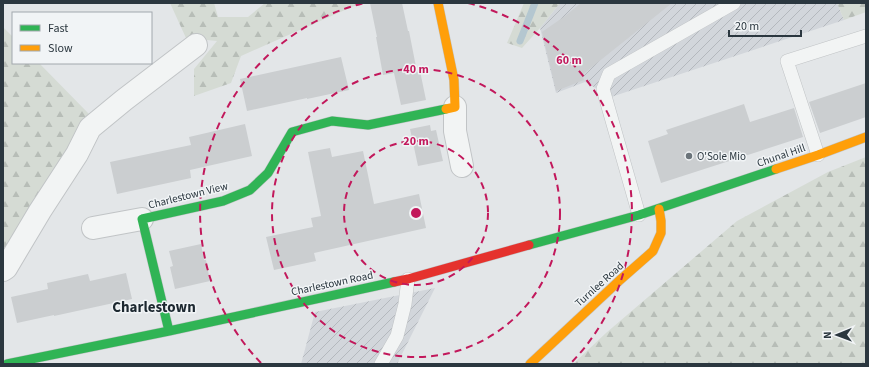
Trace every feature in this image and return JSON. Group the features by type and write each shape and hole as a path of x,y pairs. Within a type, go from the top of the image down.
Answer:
{"main road":[{"path":"438,3 454,80 455,107"},
{"name":"Charlestown View","path":"168,331 142,219 223,200 250,190 268,173 292,132 332,121 368,125 455,107"},
{"name":"Chunal Hill","path":"659,209 866,138"},
{"name":"Charlestown Road","path":"7,364 408,279 639,216 659,209"},
{"name":"Turnlee Road","path":"530,364 614,285 653,251 661,233 662,221 659,209"}],"street":[{"path":"3,270 6,268 40,211 77,154 90,128 196,45"},
{"path":"455,107 455,130 462,166"},
{"path":"93,228 142,219"}],"lane":[{"path":"639,216 603,90 609,74 734,3"},
{"path":"818,155 787,61 866,36"},
{"path":"381,364 397,336 405,304 408,279"}],"shaded area":[{"path":"560,3 837,3 844,20 611,97 585,82 556,93 540,28"},
{"path":"435,288 397,364 301,364 315,312"}],"green space":[{"path":"170,3 214,3 218,17 248,17 265,3 357,3 354,6 241,56 231,83 194,96 194,69 217,41 186,38"},
{"path":"524,3 560,3 522,48 507,43"},
{"path":"837,3 866,3 866,12 844,20"},
{"path":"3,27 12,36 12,64 40,64 90,115 71,157 3,256"},
{"path":"866,157 866,364 573,364 606,333 737,221 828,172"}],"building":[{"path":"370,3 402,3 417,72 420,71 426,100 401,105 394,73 383,75"},
{"path":"581,3 672,3 582,75 584,80 556,91 542,32"},
{"path":"341,57 349,90 247,111 240,79"},
{"path":"866,83 866,117 820,133 809,102"},
{"path":"744,104 750,122 794,108 803,137 661,183 648,141 668,134 666,130"},
{"path":"245,124 252,156 190,170 191,178 117,194 110,162 191,145 189,137"},
{"path":"430,125 431,131 436,130 443,161 418,166 410,129"},
{"path":"330,148 332,157 363,151 374,204 419,194 426,228 314,253 316,261 274,270 266,237 313,227 311,218 321,216 308,152"},
{"path":"201,244 210,281 175,289 170,267 173,266 169,251"},
{"path":"126,273 132,299 17,323 11,297 48,289 47,283 88,274 90,281"}],"waterway":[{"path":"520,41 535,3"}],"traffic: fast":[{"path":"169,331 142,219 223,201 250,190 268,173 292,132 332,121 368,125 446,109"},
{"path":"529,245 639,215 776,169"},
{"path":"7,364 169,331 394,282"}],"traffic: slow":[{"path":"438,3 454,80 455,107 446,109"},
{"path":"776,169 866,137"},
{"path":"530,364 653,251 661,233 659,209"}],"traffic: jam":[{"path":"394,282 529,245"}],"place":[{"name":"O'Sole Mio","path":"689,156"}],"district":[{"name":"Charlestown","path":"154,307"}]}
